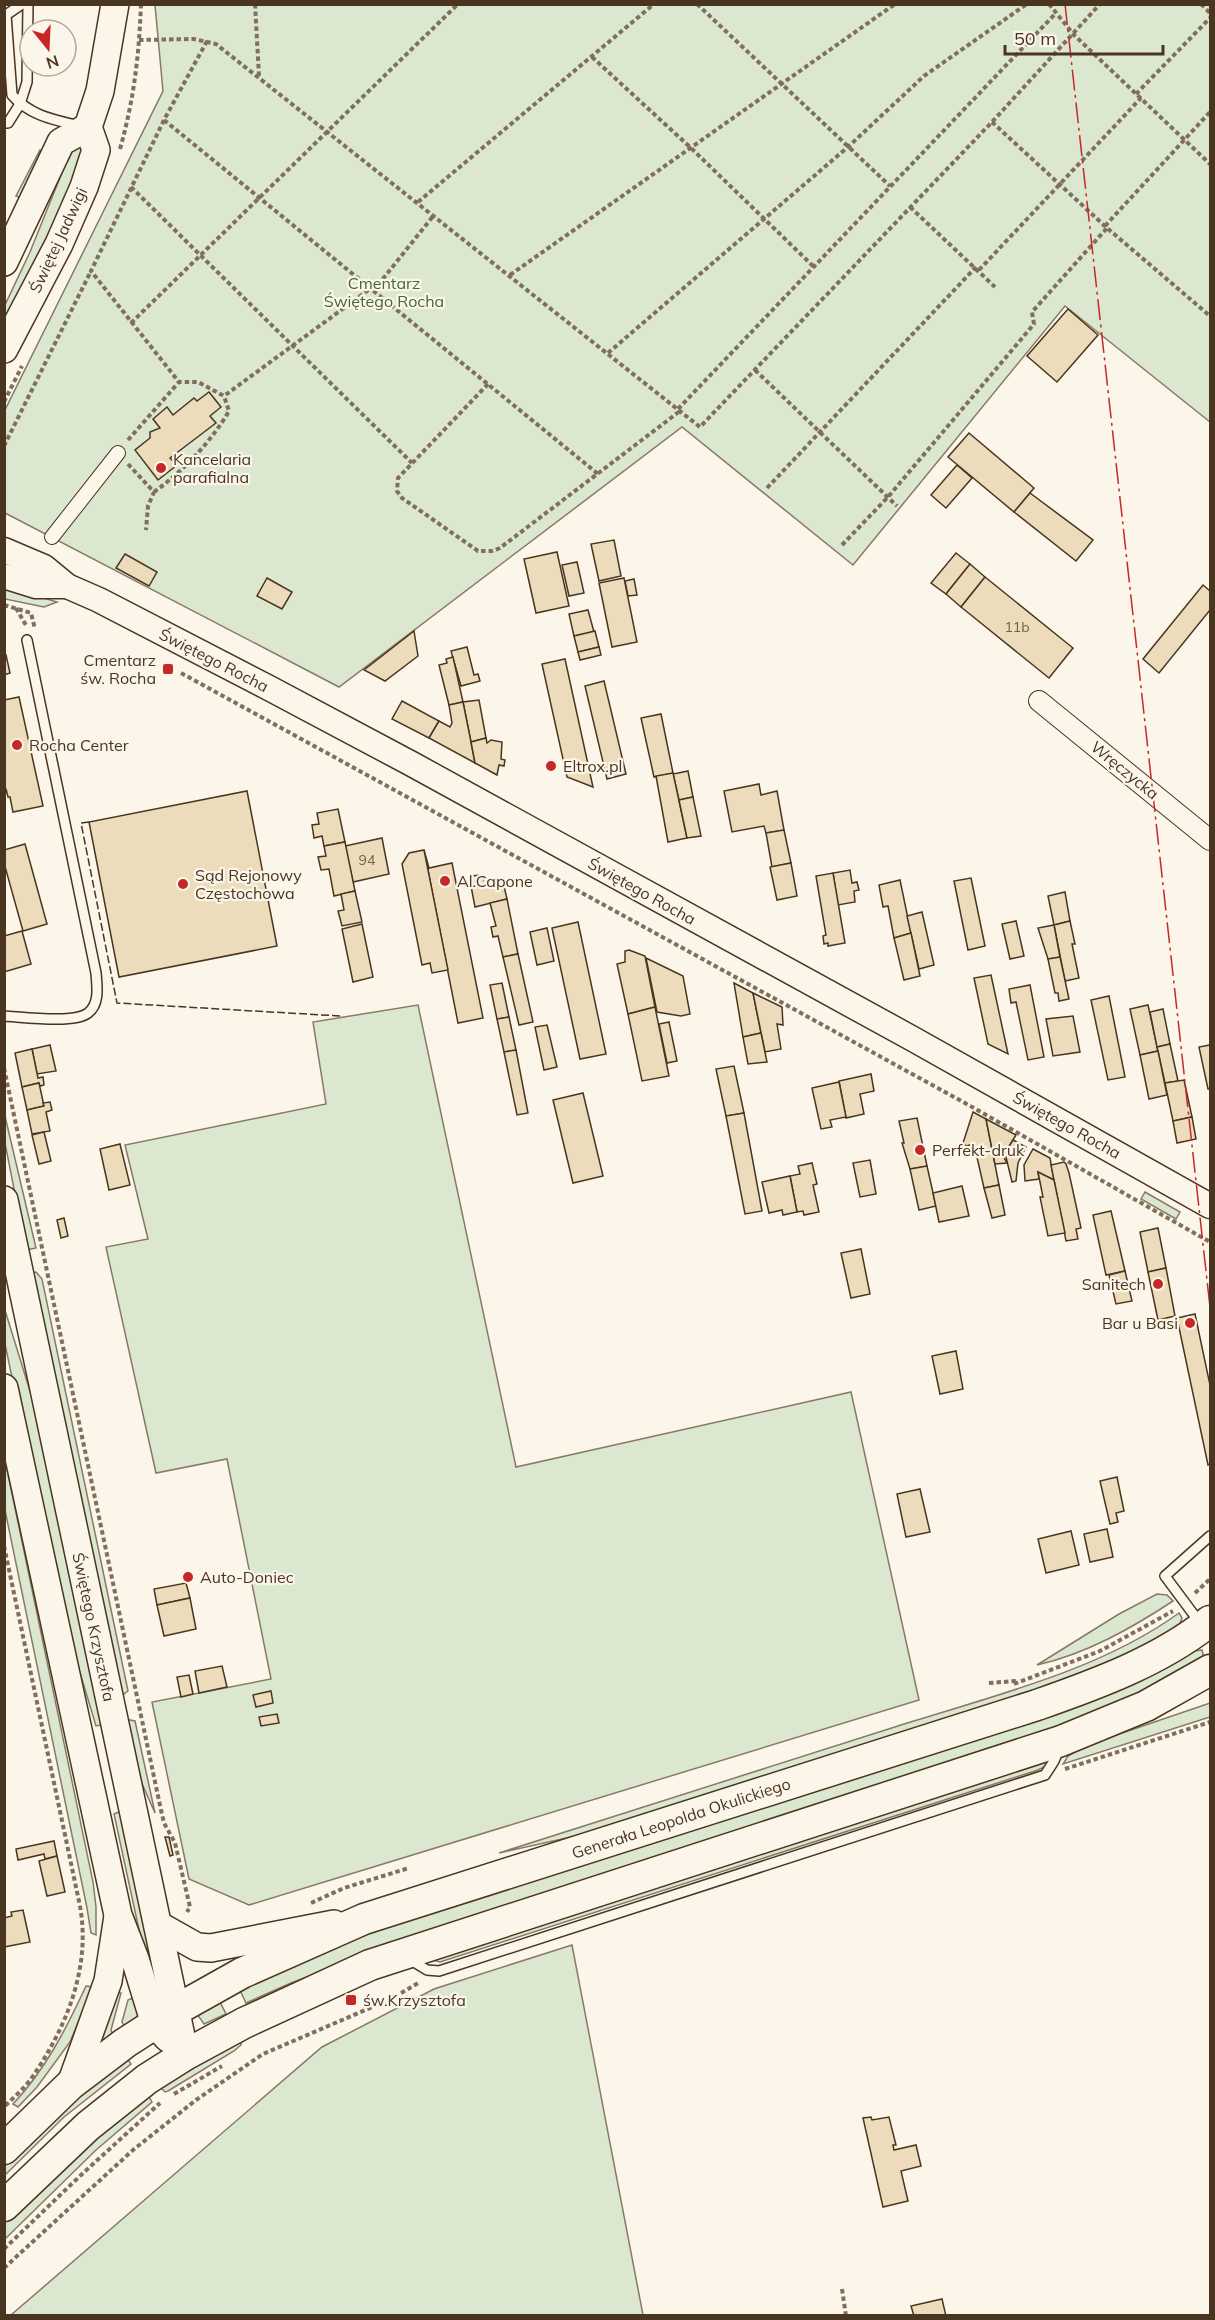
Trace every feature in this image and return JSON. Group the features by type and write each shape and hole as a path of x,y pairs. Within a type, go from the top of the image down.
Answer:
{"main road":[{"path":"4,262 61,142 88,127 100,91 115,4"},
{"name":"Świętej Jadwigi","path":"4,349 59,244 84,188 96,150 88,127"},
{"name":"Świętego Krzysztofa","path":"4,1200 158,1925 165,2017"},
{"path":"4,1388 118,1915 135,1959 185,2055"},
{"name":"Generała Leopolda Okulickiego","path":"4,2149 71,2085 125,2043 165,2017 242,1972 364,1919 1037,1705 1125,1671 1208,1628"},
{"path":"4,2206 88,2126 147,2079 185,2055 267,2011 369,1965 1061,1741 1146,1707 1210,1670"},
{"path":"71,2085 108,1981 118,1915"},
{"path":"158,1925 198,1947 211,1948 364,1919"}],"street":[{"path":"51,537 117,453"},
{"name":"Świętego Rocha","path":"4,550 44,567 67,586 99,600 410,763 914,1039 1210,1206"},
{"name":"Świętego Rocha","path":"4,576 36,586 67,586"},
{"name":"Wręczycka","path":"1039,700 1210,840"}],"lane":[{"path":"22,4 6,15 12,95 20,104 38,115 88,127"},
{"path":"4,123 8,123 20,104 27,82 28,4"},
{"path":"4,1016 75,1018 88,1013 95,1004 98,991 27,640"},
{"path":"1208,1628 1165,1576 1210,1536"},
{"path":"402,1955 427,1970 438,1971 1045,1775 1054,1761 1061,1741"}],"path":[{"path":"255,4 259,76"},
{"path":"131,322 458,4"},
{"path":"418,202 654,4"},
{"path":"697,4 890,186"},
{"path":"510,275 895,4"},
{"path":"608,353 766,219 924,76 1027,4"},
{"path":"1049,4 1074,35 1210,164"},
{"path":"139,40 195,39 216,44 700,427 992,122 1100,4"},
{"path":"1201,4 1210,14"},
{"path":"488,384 398,478 397,491 402,498 478,551 492,551 500,548 679,410 1056,13"},
{"path":"1136,94 1210,18"},
{"path":"4,446 164,120 207,41"},
{"path":"592,57 691,148 814,267"},
{"path":"767,488 1141,98"},
{"path":"843,545 888,496 1034,324 1032,312 1210,112"},
{"path":"164,120 598,474"},
{"path":"992,122 1106,227 1210,316"},
{"path":"131,187 412,463"},
{"path":"910,207 995,287"},
{"path":"224,396 382,280 434,215"},
{"path":"91,271 179,382"},
{"path":"755,369 897,506"},
{"path":"146,530 148,506 154,492 171,480 221,425 229,411 224,396 198,382 179,382 117,453 154,492"},
{"path":"4,605 31,613"},
{"path":"181,672 965,1103 1210,1242"},
{"path":"4,1068 164,1823 175,1843 190,1907 187,1912"},
{"path":"4,1546 80,1906 84,1937 80,1976 62,2025 32,2078 4,2108"},
{"path":"1189,1598 1210,1579"},
{"path":"989,1683 1020,1680 1100,1651 1177,1608"},
{"path":"1045,1775 1210,1722"},
{"path":"318,1900 331,1892 409,1868"},
{"path":"4,2268 133,2150 196,2100 263,2054 391,1999 438,1971"},
{"path":"258,2047 263,2054"},
{"path":"170,2097 223,2066"},
{"path":"4,2249 162,2101"},
{"path":"842,2289 846,2316"}],"green space":[{"name":"Cmentarz Świętego Rocha","path":"155,5 1210,5 1210,422 1065,306 853,565 682,427 339,687 5,513 4,412 163,91"},
{"path":"76,138 87,141 63,205 5,323 5,305 30,252"},
{"path":"40,150 44,153 23,198 16,196"},
{"path":"5,586 57,602 44,607 5,599"},
{"path":"418,1005 516,1467 851,1392 919,1700 249,1905 189,1879 152,1702 271,1679 227,1459 156,1473 106,1247 148,1239 125,1145 326,1104 313,1022"},
{"path":"4,1112 36,1248 26,1250 5,1143"},
{"path":"1145,1192 1180,1212 1176,1219 1141,1199"},
{"path":"36,1272 42,1279 128,1691 120,1697 31,1273"},
{"path":"4,1307 34,1404 102,1725 96,1726 63,1616 5,1344"},
{"path":"5,1460 93,1882 96,1935 91,1933 5,1510"},
{"path":"1157,1594 1167,1595 1173,1601 1091,1647 1037,1665 1119,1614"},
{"path":"1179,1613 1182,1618 1179,1626 1120,1659 1046,1688 598,1831 499,1853 1044,1680 1115,1651"},
{"path":"1202,1650 1204,1658 1195,1669 1081,1721 427,1932 291,1983 246,2003 239,1988 296,1961 390,1926 1192,1651"},
{"path":"1210,1703 1210,1717 1063,1764 1068,1756 1087,1745"},
{"path":"125,1719 135,1721 155,1813 140,1779"},
{"path":"1048,1756 1046,1766 1038,1770 440,1962 432,1960"},
{"path":"121,1811 153,1965 147,1967 114,1814"},
{"path":"572,1945 643,2315 11,2315 322,2047 434,1989"},
{"path":"86,1986 93,1987 70,2042 37,2087 18,2107 13,2104 36,2077 54,2048"},
{"path":"116,1993 121,1993 111,2030 114,2037 105,2041 102,2039"},
{"path":"135,1997 140,2018 125,2028 122,2022 128,2000"},
{"path":"218,1998 226,2014 204,2024 197,2014"},
{"path":"241,2040 241,2045 234,2051 168,2091 165,2092 158,2085"},
{"path":"126,2057 131,2064 64,2117 5,2175 5,2166 51,2119"},
{"path":"147,2093 152,2102 96,2150 5,2239 5,2222 88,2143"}],"building":[{"path":"1068,309 1098,335 1057,382 1027,356"},
{"path":"209,392 221,407 210,416 216,423 170,458 177,465 158,480 135,450 150,438 150,432 160,428 153,419 167,407 173,415 194,398 197,401"},
{"path":"969,433 1034,488 1014,512 948,457"},
{"path":"957,465 972,478 946,508 931,495"},
{"path":"1030,493 1093,540 1076,561 1014,512"},
{"path":"614,540 621,576 599,581 591,544"},
{"path":"557,552 569,606 536,613 524,559"},
{"path":"956,553 970,564 946,594 931,583"},
{"path":"125,554 157,572 149,586 116,568"},
{"path":"577,562 584,593 569,596 562,565"},
{"path":"970,564 985,577 961,607 946,594"},
{"path":"985,577 1073,648 1049,678 961,607"},
{"path":"267,578 292,592 282,609 257,596"},
{"path":"624,578 637,642 612,647 599,583"},
{"path":"634,579 637,595 628,596 625,581"},
{"path":"1203,585 1210,591 1210,610 1159,673 1143,659"},
{"path":"588,610 594,632 574,636 569,614"},
{"path":"414,631 418,656 385,681 364,670"},
{"path":"595,631 599,647 578,652 574,636"},
{"path":"467,647 474,675 478,674 480,681 461,686 451,651"},
{"path":"599,647 601,655 580,660 578,652"},
{"path":"6,655 10,673 4,675 4,656"},
{"path":"453,657 463,702 449,705 439,665 447,663 446,659"},
{"path":"565,659 593,787 567,777 542,664"},
{"path":"604,681 626,774 607,779 585,686"},
{"name":"Rocha Center","path":"19,697 43,806 13,812 10,797 4,789 4,700"},
{"path":"479,700 486,738 471,742 463,702"},
{"path":"402,701 439,721 429,738 392,719"},
{"path":"463,702 475,763 429,738 439,721 450,727 452,723 449,705"},
{"path":"661,714 673,773 654,777 641,718"},
{"path":"486,738 487,743 491,740 502,742 501,759 505,760 504,766 499,765 497,775 475,763 471,742"},
{"path":"688,771 693,797 679,800 673,774"},
{"path":"673,773 687,838 668,842 656,776"},
{"path":"759,784 761,795 777,791 784,830 766,833 764,826 732,832 724,791"},
{"name":"Sąd Rejonowy Częstochowa","path":"247,791 277,946 119,977 89,822"},
{"path":"693,797 701,836 687,838 679,800"},
{"path":"338,809 345,842 324,846 322,836 314,838 312,825 319,824 317,813"},
{"path":"784,830 791,863 772,867 766,833"},
{"path":"382,838 389,874 353,882 345,846"},
{"path":"345,842 355,891 334,896 329,869 321,870 318,857 326,856 324,846"},
{"path":"25,844 47,924 23,931 4,863 4,850"},
{"path":"424,850 429,868 452,863 483,1018 458,1023"},
{"path":"424,850 448,970 432,973 430,963 422,965 402,864 409,853"},
{"path":"791,863 797,896 777,900 770,867"},
{"path":"850,870 852,883 857,882 859,890 854,891 855,902 838,905 833,873"},
{"path":"833,873 845,943 828,946 828,943 824,944 823,936 826,935 816,876"},
{"path":"483,875 484,880 496,878 503,882 507,899 475,907 469,876"},
{"path":"971,878 985,946 968,950 954,881"},
{"path":"900,880 911,933 894,938 888,906 883,907 879,885"},
{"path":"355,891 362,922 342,926 338,911 344,910 341,894"},
{"path":"1065,892 1070,921 1054,925 1048,896"},
{"path":"507,899 518,954 503,957 498,936 493,937 491,927 496,926 490,903"},
{"path":"922,912 934,965 919,969 907,916"},
{"path":"1016,921 1024,956 1010,959 1002,924"},
{"path":"1070,921 1079,978 1065,981 1054,925"},
{"path":"578,922 606,1054 580,1059 552,928"},
{"path":"362,924 373,977 353,982 342,929"},
{"path":"1054,925 1060,957 1048,959 1038,928"},
{"path":"547,928 554,961 537,965 530,932"},
{"path":"22,931 31,964 4,972 4,936"},
{"path":"911,933 920,976 904,980 894,938"},
{"path":"629,950 645,956 655,1007 628,1014 617,964 625,962 625,951"},
{"path":"518,954 533,1022 519,1025 503,957"},
{"path":"1060,957 1069,999 1059,1001 1058,993 1055,993 1048,959"},
{"path":"646,958 683,976 690,1014 681,1016 657,1012"},
{"path":"991,975 1008,1054 988,1044 974,978"},
{"path":"502,983 509,1017 497,1019 490,985"},
{"path":"734,983 753,993 761,1033 743,1037"},
{"path":"1030,985 1044,1057 1028,1060 1016,1002 1011,1003 1009,989"},
{"path":"753,993 782,1007 783,1025 777,1024 781,1049 765,1052"},
{"path":"1109,996 1125,1077 1108,1080 1091,1000"},
{"path":"1148,1005 1158,1051 1140,1055 1130,1009"},
{"path":"655,1007 669,1076 642,1081 628,1014"},
{"path":"1163,1009 1170,1044 1157,1047 1150,1012"},
{"path":"1073,1016 1080,1052 1053,1056 1046,1019"},
{"path":"509,1017 516,1050 504,1052 497,1019"},
{"path":"669,1022 677,1061 667,1063 659,1024"},
{"path":"547,1025 557,1067 544,1070 535,1027"},
{"path":"761,1033 767,1062 748,1064 743,1037"},
{"path":"1170,1044 1178,1081 1165,1083 1157,1047"},
{"path":"50,1045 56,1071 37,1074 32,1049"},
{"path":"1210,1045 1210,1089 1208,1089 1199,1047"},
{"path":"32,1049 38,1078 43,1077 44,1085 40,1086 39,1083 22,1087 15,1053"},
{"path":"516,1050 528,1113 517,1115 504,1052"},
{"path":"1158,1051 1167,1095 1149,1099 1140,1055"},
{"path":"734,1066 744,1113 726,1116 716,1069"},
{"path":"871,1074 874,1091 860,1094 864,1114 846,1118 839,1081"},
{"path":"1184,1080 1192,1117 1173,1121 1165,1083"},
{"path":"839,1082 846,1117 830,1120 832,1127 821,1129 812,1088"},
{"path":"39,1083 44,1106 27,1110 22,1087"},
{"path":"583,1093 603,1176 573,1183 553,1100"},
{"path":"50,1102 52,1110 46,1112 50,1131 32,1134 27,1110 44,1106 43,1103"},
{"path":"973,1112 986,1119 999,1185 984,1188 974,1144 966,1146 963,1143"},
{"path":"744,1113 762,1211 745,1214 726,1116"},
{"path":"1192,1117 1196,1139 1177,1143 1173,1121"},
{"path":"917,1118 927,1166 910,1169 902,1143 904,1143 899,1121"},
{"path":"986,1119 1016,1135 1003,1156 1007,1163 995,1164"},
{"path":"44,1132 51,1161 39,1164 32,1135"},
{"path":"1013,1140 1026,1147 1018,1163 1016,1181 1012,1182 1006,1157 1003,1156"},
{"path":"120,1144 130,1185 109,1190 100,1149"},
{"path":"1033,1149 1050,1158 1054,1180 1038,1172 1039,1179 1025,1181 1024,1165"},
{"path":"870,1160 876,1194 860,1197 853,1163"},
{"path":"1064,1162 1069,1173 1081,1228 1076,1229 1078,1239 1066,1241 1051,1165"},
{"path":"812,1163 817,1184 813,1185 819,1212 804,1215 803,1211 797,1212 790,1176 800,1174 798,1166"},
{"path":"927,1166 936,1206 919,1210 910,1169"},
{"path":"1038,1172 1054,1180 1065,1233 1048,1236 1040,1197 1043,1197"},
{"path":"790,1176 797,1212 783,1215 782,1210 769,1213 762,1182"},
{"path":"999,1185 1005,1215 992,1218 984,1188"},
{"path":"962,1186 969,1216 939,1222 933,1193"},
{"path":"1111,1211 1125,1271 1106,1275 1093,1215"},
{"path":"64,1218 68,1236 61,1238 57,1220"},
{"path":"1158,1228 1166,1268 1148,1272 1140,1232"},
{"path":"861,1249 870,1294 851,1298 841,1253"},
{"path":"1166,1268 1175,1316 1158,1320 1148,1272"},
{"path":"1125,1271 1132,1301 1116,1304 1109,1275"},
{"path":"1195,1314 1210,1385 1210,1464 1208,1465 1177,1318"},
{"path":"956,1351 963,1389 940,1394 932,1356"},
{"path":"1117,1477 1124,1511 1116,1513 1118,1522 1110,1524 1100,1481"},
{"path":"920,1489 930,1532 906,1537 897,1494"},
{"path":"1107,1529 1113,1557 1090,1562 1084,1534"},
{"path":"1071,1531 1079,1565 1046,1573 1038,1539"},
{"path":"186,1583 190,1598 157,1605 154,1589"},
{"path":"190,1598 196,1629 164,1636 157,1605"},
{"path":"222,1666 227,1687 199,1693 195,1671"},
{"path":"189,1675 193,1694 181,1697 177,1677"},
{"path":"271,1691 273,1703 256,1707 253,1695"},
{"path":"277,1714 279,1723 261,1726 259,1717"},
{"path":"165,1837 169,1837 173,1855 170,1856"},
{"path":"54,1841 57,1856 45,1859 44,1854 18,1860 16,1849"},
{"path":"57,1856 65,1892 47,1896 39,1861"},
{"path":"23,1910 30,1942 4,1947 4,1918 12,1916 11,1912"},
{"path":"871,2117 872,2120 889,2117 896,2145 893,2145 894,2150 916,2145 921,2166 901,2171 908,2201 883,2207 863,2118"},
{"path":"942,2299 946,2316 914,2316 911,2306"}],"fence":[{"path":"89,822 81,823 117,1003 340,1016"}],"power":[{"path":"1065,4 1210,1307"}],"place":[{"name":"Kancelaria parafialna","path":"161,468"},
{"name":"Cmentarz św. Rocha","path":"168,669"},
{"name":"Rocha Center","path":"17,745"},
{"name":"Eltrox.pl","path":"551,766"},
{"name":"Al.Capone","path":"445,881"},
{"name":"Sąd Rejonowy Częstochowa","path":"183,884"},
{"name":"Perfekt-druk","path":"920,1150"},
{"name":"Sanitech","path":"1158,1284"},
{"name":"Bar u Basi","path":"1190,1323"},
{"name":"Auto-Doniec","path":"188,1577"},
{"name":"św.Krzysztofa","path":"351,2000"}]}
